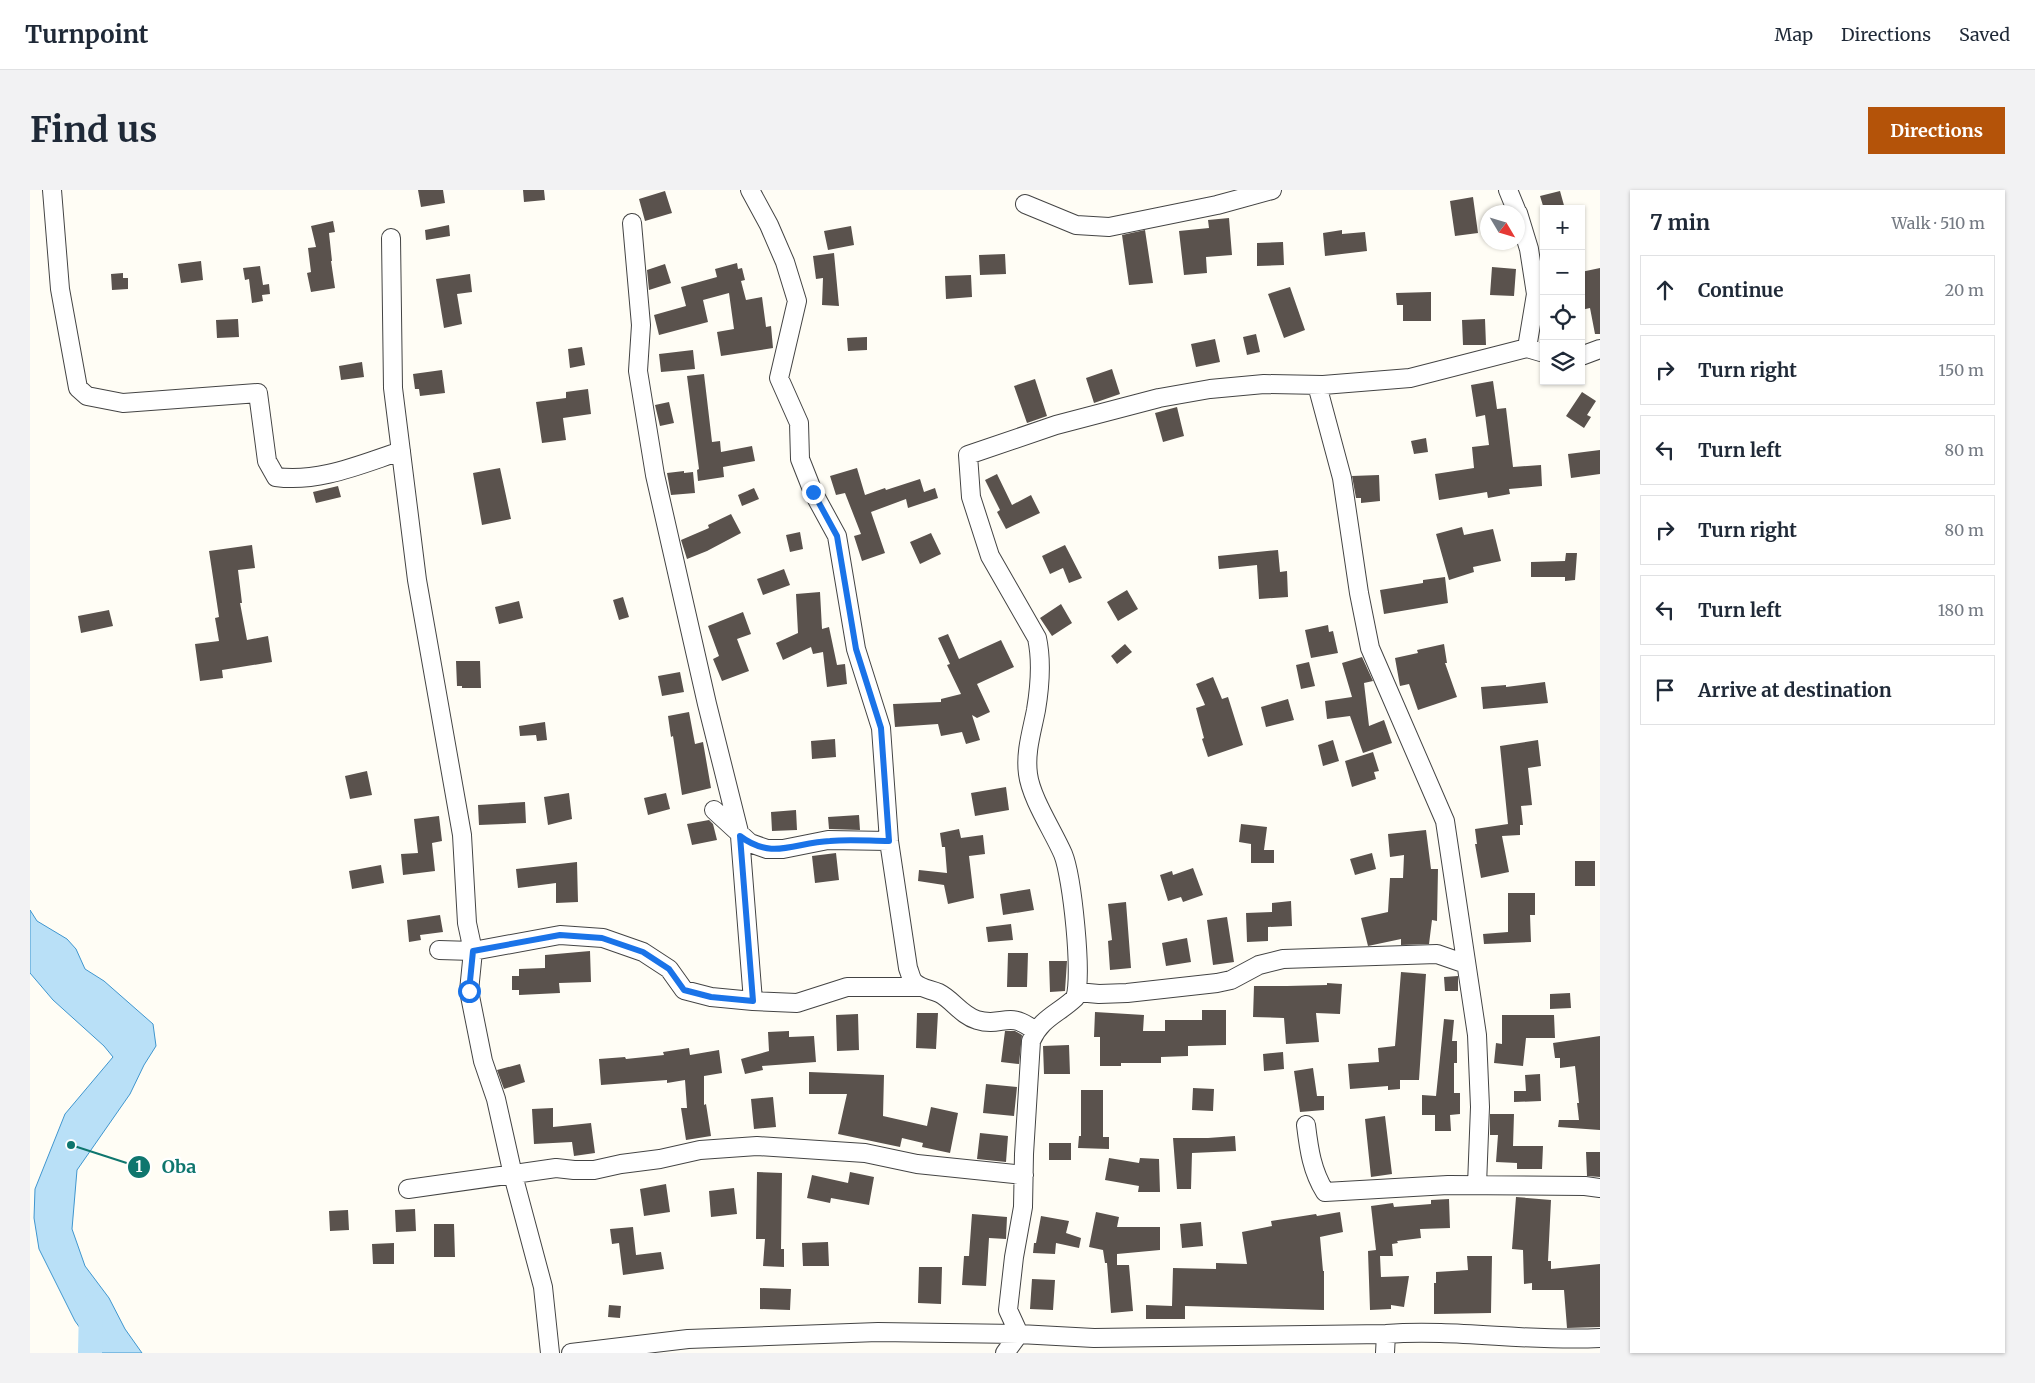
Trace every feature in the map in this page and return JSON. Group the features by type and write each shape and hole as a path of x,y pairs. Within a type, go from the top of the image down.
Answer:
{"street":[{"path":"52,190 60,289 78,388 87,396 123,403 258,393 267,461 276,477 318,477 401,451"},
{"path":"750,190 781,253 797,301 779,378 799,423 800,459 813,492 837,536 856,649 881,728 889,841 908,968 912,980 921,987"},
{"path":"1025,204 1076,225 1109,227 1217,205 1272,190"},
{"path":"1508,190 1514,205"},
{"path":"632,223 641,325 638,370 655,475 707,704 740,836 753,1001"},
{"path":"1019,1334 1008,1310 1014,1257 1023,1207 1031,1041 1035,1031 1045,1020 1075,998 1077,992 1076,934 1064,857 1033,793 1028,775 1027,752 1036,709 1040,652 1037,638 990,556 971,497 968,455 1056,425 1159,398 1210,389 1264,384 1317,385 1410,378 1536,351 1536,294 1529,249 1525,237"},
{"path":"391,238 392,388 417,580 462,835 467,923 473,951 469,991 483,1061 496,1099 513,1175 543,1287 550,1353"},
{"path":"1585,355 1600,349"},
{"path":"1317,385 1342,478 1359,594 1370,648 1446,821 1476,1035 1480,1107 1477,1185"},
{"path":"714,810 740,836 750,843 767,850 783,849 828,840 889,841"},
{"path":"439,950 473,951 560,935 602,938 643,952 669,969 684,990 711,997 797,1003 847,987 921,987 950,999 960,1010 976,1020 990,1022 1014,1019 1025,1022 1035,1031"},
{"path":"1077,992 1099,994 1127,993 1217,983 1231,980 1259,965 1282,959 1437,954 1466,964"},
{"path":"1306,1125 1309,1152 1315,1176 1325,1192 1350,1192 1397,1186 1585,1186 1600,1188"},
{"path":"408,1188 556,1168 594,1170 621,1164 660,1160 700,1150 757,1146 865,1153 917,1164 1024,1175"},
{"path":"571,1353 688,1339 878,1332 1019,1334 1094,1338 1416,1332 1562,1346 1600,1338"},
{"path":"1006,1353 1019,1334"},
{"path":"1385,1353 1386,1334"}],"water":[{"path":"30,910 37,921 67,939 76,949 85,969 104,981 153,1024 156,1046 144,1065 130,1094 77,1170 72,1229 85,1266 109,1298 125,1329 142,1353 98,1353 75,1321 39,1249 34,1218 35,1189 65,1114 113,1057 104,1046 53,1000 30,973"}],"building":[{"path":"418,190 443,190 445,203 421,207"},
{"path":"523,190 544,190 545,200 524,202"},
{"path":"665,191 672,213 645,221 639,199"},
{"path":"1560,191 1564,205 1543,205 1540,196"},
{"path":"1473,197 1478,233 1455,236 1450,201"},
{"path":"1229,218 1232,255 1206,257 1207,273 1184,275 1179,231 1209,228 1208,220"},
{"path":"333,221 335,232 329,233 335,288 311,292 307,273 311,272 308,248 316,247 311,226"},
{"path":"449,225 450,236 426,240 425,230"},
{"path":"851,226 854,245 828,250 824,231"},
{"path":"1145,230 1153,283 1129,285 1122,235"},
{"path":"1342,230 1342,234 1365,232 1367,251 1325,256 1323,233"},
{"path":"1283,242 1284,265 1257,266 1257,243"},
{"path":"834,253 839,306 822,305 823,278 816,279 813,256"},
{"path":"1005,254 1006,274 980,275 979,255"},
{"path":"201,261 203,280 181,283 178,264"},
{"path":"737,263 738,269 742,268 745,280 741,281 746,300 762,297 766,327 771,326 773,348 721,356 717,332 734,329 729,293 703,300 708,322 659,335 654,315 686,306 681,287 717,277 715,269"},
{"path":"665,264 671,283 649,290 647,270"},
{"path":"260,266 263,285 269,284 270,294 262,295 263,301 252,303 249,279 245,280 243,268"},
{"path":"1492,267 1516,269 1514,296 1490,295"},
{"path":"1600,268 1600,334 1595,334 1590,308 1585,309 1585,271"},
{"path":"123,273 123,278 128,278 128,289 112,290 111,274"},
{"path":"470,274 472,292 457,294 462,324 444,328 436,279"},
{"path":"971,275 972,297 946,299 945,276"},
{"path":"1290,287 1305,330 1284,338 1268,294"},
{"path":"1431,292 1431,321 1403,321 1403,305 1397,305 1396,293"},
{"path":"238,319 239,337 217,338 216,320"},
{"path":"1485,319 1486,345 1463,345 1462,320"},
{"path":"1256,334 1260,352 1247,355 1243,337"},
{"path":"867,337 867,350 848,351 847,338"},
{"path":"1215,339 1220,362 1196,367 1191,344"},
{"path":"582,347 585,365 570,368 568,349"},
{"path":"693,350 695,369 661,372 659,354"},
{"path":"362,362 364,377 341,380 339,366"},
{"path":"1112,369 1120,394 1094,403 1086,378"},
{"path":"442,370 445,393 420,396 419,389 415,389 413,374"},
{"path":"704,374 712,442 720,441 721,452 752,446 755,461 723,467 724,477 698,481 697,470 699,469 687,376"},
{"path":"1035,379 1047,416 1027,423 1014,386"},
{"path":"1493,381 1497,409 1506,408 1513,467 1541,465 1542,486 1509,489 1510,494 1488,498 1487,492 1439,500 1435,474 1474,468 1472,447 1489,445 1485,415 1476,417 1471,385"},
{"path":"588,389 591,414 563,418 566,440 542,443 536,402 566,398 566,392"},
{"path":"1582,392 1596,401 1587,415 1591,417 1584,428 1566,416"},
{"path":"669,402 674,423 660,426 655,405"},
{"path":"1177,407 1184,436 1163,442 1155,413"},
{"path":"1426,438 1428,452 1414,454 1411,441"},
{"path":"1600,450 1600,474 1571,478 1568,454"},
{"path":"500,468 511,519 482,525 473,473"},
{"path":"857,468 865,495 920,479 924,492 935,488 938,498 908,508 906,499 871,512 885,553 862,561 854,536 861,534 845,493 836,495 830,476"},
{"path":"684,471 684,473 693,472 695,493 671,495 667,473"},
{"path":"997,474 1012,505 1031,495 1040,513 1006,529 997,512 1000,510 985,480"},
{"path":"1379,475 1380,501 1361,503 1361,498 1356,498 1352,476"},
{"path":"338,486 341,497 316,503 313,492"},
{"path":"754,488 759,499 742,506 738,495"},
{"path":"731,514 741,533 687,559 681,540 709,528 708,525"},
{"path":"1462,527 1464,535 1493,529 1501,561 1473,567 1474,572 1449,580 1436,534"},
{"path":"800,532 803,549 790,552 786,535"},
{"path":"931,533 941,554 920,564 910,542"},
{"path":"252,545 255,568 238,570 242,603 240,603 247,640 268,636 272,662 222,670 223,678 200,681 195,644 219,641 215,618 219,617 209,551"},
{"path":"1065,545 1082,578 1069,583 1063,568 1050,574 1042,556"},
{"path":"1278,550 1280,572 1287,571 1288,597 1259,599 1257,565 1219,569 1218,556"},
{"path":"1566,553 1577,553 1575,580 1565,581 1565,577 1531,577 1531,562 1565,561"},
{"path":"784,569 790,585 763,595 757,579"},
{"path":"1445,577 1448,603 1384,614 1380,590 1423,583 1423,580"},
{"path":"1127,590 1138,609 1118,621 1107,602"},
{"path":"820,592 822,629 829,627 837,665 845,664 847,684 827,687 823,652 813,654 811,647 783,660 776,643 798,633 796,594"},
{"path":"623,597 629,617 619,620 613,600"},
{"path":"519,601 523,618 499,624 495,607"},
{"path":"1061,604 1072,623 1052,636 1040,618"},
{"path":"109,610 113,626 81,633 78,616"},
{"path":"743,612 751,634 737,639 749,671 722,681 713,659 719,656 708,626"},
{"path":"1328,625 1329,632 1333,631 1338,653 1311,658 1305,630"},
{"path":"948,634 959,659 1001,640 1014,667 977,684 990,712 977,718 972,715 980,740 966,744 962,732 941,736 938,724 895,727 893,704 941,702 941,699 961,694 947,665 950,664 938,638"},
{"path":"1125,644 1132,652 1117,664 1111,656"},
{"path":"1444,644 1447,663 1445,663 1457,697 1418,710 1409,684 1400,686 1395,658 1418,653 1417,650"},
{"path":"1362,657 1373,681 1364,683 1369,726 1384,720 1392,743 1363,753 1350,716 1327,719 1325,701 1352,697 1342,663"},
{"path":"456,661 480,661 481,688 462,688 462,686 457,686"},
{"path":"1309,662 1315,686 1301,689 1296,665"},
{"path":"680,672 684,692 662,696 658,676"},
{"path":"1213,677 1222,699 1228,697 1243,745 1208,757 1202,739 1204,738 1196,708 1205,705 1196,684"},
{"path":"1545,682 1548,703 1483,709 1481,687 1506,685 1506,687"},
{"path":"1288,699 1294,720 1266,727 1261,707"},
{"path":"689,712 695,744 703,742 711,788 682,795 668,716"},
{"path":"545,722 547,740 537,741 536,735 520,736 519,726"},
{"path":"835,739 836,757 812,759 811,741"},
{"path":"1333,740 1339,761 1323,766 1318,745"},
{"path":"1538,740 1541,766 1528,768 1532,805 1521,806 1523,825 1520,825 1520,835 1502,836 1509,872 1481,878 1475,844 1477,844 1475,829 1508,824 1500,746"},
{"path":"1373,752 1379,771 1374,772 1376,779 1352,787 1345,761"},
{"path":"367,771 372,795 350,799 345,776"},
{"path":"1006,787 1009,810 975,816 971,793"},
{"path":"569,793 572,819 548,825 544,797"},
{"path":"666,793 670,809 648,815 644,798"},
{"path":"525,802 526,823 479,825 478,805"},
{"path":"796,810 797,830 772,831 771,812"},
{"path":"859,815 860,830 829,829 828,817"},
{"path":"439,816 442,841 432,843 435,871 403,875 401,854 418,853 414,819"},
{"path":"709,820 713,824 717,840 692,845 687,824"},
{"path":"1241,824 1267,827 1264,850 1274,850 1274,863 1251,863 1251,844 1239,842"},
{"path":"959,829 961,838 983,835 985,854 969,856 974,898 948,904 944,885 918,881 919,870 947,873 945,847 942,847 940,833"},
{"path":"1426,830 1431,869 1438,869 1437,921 1432,920 1429,944 1401,945 1401,939 1368,946 1361,918 1388,912 1390,878 1403,878 1404,855 1390,857 1388,834"},
{"path":"836,853 839,880 815,883 812,856"},
{"path":"1372,853 1376,869 1355,875 1350,859"},
{"path":"1575,861 1595,861 1595,886 1575,886"},
{"path":"577,862 578,902 556,903 556,883 518,888 516,869"},
{"path":"381,865 384,883 352,889 349,871"},
{"path":"1193,868 1203,895 1183,902 1181,897 1168,901 1160,875 1172,871 1173,875"},
{"path":"1030,889 1034,910 1003,915 1000,894"},
{"path":"1508,893 1535,893 1535,915 1530,915 1531,942 1484,944 1483,934 1508,932"},
{"path":"1291,901 1292,926 1268,927 1268,941 1247,942 1246,913 1272,912 1272,903"},
{"path":"1126,902 1131,968 1110,970 1108,941 1112,940 1108,904"},
{"path":"440,915 443,932 420,935 421,940 409,942 407,920"},
{"path":"1227,917 1234,962 1213,965 1207,920"},
{"path":"1011,924 1013,940 988,942 986,927"},
{"path":"1187,938 1191,962 1166,966 1162,943"},
{"path":"590,951 591,982 559,983 560,993 519,995 519,990 512,990 512,976 519,976 519,969 545,968 545,955"},
{"path":"1008,953 1028,953 1027,987 1007,987"},
{"path":"1049,961 1067,961 1065,991 1050,992"},
{"path":"1401,972 1426,974 1419,1080 1400,1080 1400,1089 1388,1090 1388,1086 1350,1089 1348,1064 1379,1062 1378,1048 1395,1046"},
{"path":"1458,976 1458,991 1445,991 1444,977"},
{"path":"1327,983 1342,984 1340,1014 1316,1013 1319,1042 1286,1044 1284,1018 1253,1017 1254,986 1327,985"},
{"path":"1570,993 1571,1008 1550,1009 1550,994"},
{"path":"1202,1010 1226,1010 1226,1045 1188,1046 1188,1056 1161,1057 1161,1063 1121,1063 1121,1066 1100,1066 1100,1037 1094,1037 1095,1012 1144,1015 1143,1031 1165,1031 1165,1020 1202,1020"},
{"path":"917,1013 938,1013 936,1049 916,1048"},
{"path":"858,1014 859,1050 837,1051 836,1015"},
{"path":"1502,1015 1554,1015 1555,1038 1526,1038 1523,1066 1494,1063 1496,1043 1502,1044"},
{"path":"1444,1019 1454,1020 1452,1041 1457,1041 1457,1063 1454,1063 1454,1093 1460,1093 1460,1114 1450,1115 1451,1131 1435,1131 1435,1115 1422,1115 1422,1095 1436,1096"},
{"path":"789,1031 789,1037 814,1036 816,1062 762,1066 763,1070 745,1074 741,1059 769,1051 768,1032"},
{"path":"1005,1031 1015,1031 1022,1035 1019,1064 1001,1062"},
{"path":"1600,1036 1600,1130 1558,1127 1559,1120 1579,1120 1577,1103 1579,1103 1575,1066 1560,1068 1560,1058 1555,1058 1553,1043"},
{"path":"1069,1045 1070,1074 1044,1074 1043,1046"},
{"path":"689,1048 690,1055 719,1050 722,1073 704,1076 704,1105 706,1104 711,1136 686,1140 681,1108 687,1108 685,1080 667,1083 667,1080 601,1085 599,1059 625,1057 626,1059 664,1055 663,1052"},
{"path":"1283,1052 1284,1069 1264,1071 1263,1054"},
{"path":"520,1064 525,1082 504,1089 497,1070"},
{"path":"1313,1068 1317,1096 1324,1096 1324,1110 1300,1112 1294,1071"},
{"path":"809,1072 884,1075 883,1116 927,1126 931,1107 958,1113 950,1153 922,1147 923,1143 902,1138 900,1147 838,1134 847,1094 809,1094"},
{"path":"1540,1074 1541,1101 1514,1102 1514,1091 1526,1091 1525,1075"},
{"path":"986,1084 1017,1087 1014,1116 983,1113"},
{"path":"1193,1088 1214,1089 1213,1111 1192,1110"},
{"path":"1081,1090 1103,1090 1103,1137 1109,1137 1109,1149 1078,1148 1079,1136 1081,1136"},
{"path":"773,1097 776,1127 754,1129 751,1099"},
{"path":"553,1108 553,1127 591,1123 595,1153 574,1156 572,1142 534,1144 532,1109"},
{"path":"1490,1114 1514,1114 1513,1146 1543,1146 1542,1169 1517,1169 1517,1163 1496,1162 1498,1135 1490,1135"},
{"path":"1385,1116 1392,1174 1371,1177 1365,1119"},
{"path":"980,1133 1008,1136 1006,1162 977,1159"},
{"path":"1235,1136 1236,1151 1192,1153 1191,1189 1177,1189 1173,1138"},
{"path":"1049,1143 1071,1143 1071,1160 1049,1160"},
{"path":"1586,1152 1600,1152 1600,1177 1587,1176"},
{"path":"1109,1158 1139,1163 1140,1158 1159,1159 1160,1192 1138,1192 1139,1186 1105,1180"},
{"path":"757,1172 782,1173 781,1249 784,1249 784,1267 763,1266 765,1239 756,1239"},
{"path":"850,1172 874,1177 869,1205 831,1198 830,1203 807,1198 812,1175 848,1183"},
{"path":"666,1184 670,1212 644,1216 640,1189"},
{"path":"734,1188 737,1214 711,1217 709,1191"},
{"path":"1516,1197 1551,1200 1548,1261 1551,1261 1551,1269 1600,1264 1600,1327 1567,1328 1564,1290 1532,1290 1532,1283 1524,1284 1523,1250 1512,1249"},
{"path":"1449,1199 1450,1228 1420,1229 1421,1238 1397,1241 1398,1243 1392,1244 1393,1256 1380,1256 1381,1277 1409,1276 1404,1307 1391,1305 1391,1309 1370,1310 1368,1251 1376,1250 1371,1206 1393,1203 1394,1207 1431,1204 1431,1200"},
{"path":"415,1209 416,1231 396,1232 395,1210"},
{"path":"348,1210 349,1230 330,1231 329,1211"},
{"path":"1096,1212 1119,1217 1117,1227 1160,1227 1160,1250 1117,1254 1117,1265 1129,1265 1133,1311 1111,1313 1107,1263 1105,1263 1103,1250 1089,1247"},
{"path":"1340,1212 1343,1232 1320,1237 1324,1271 1324,1310 1185,1306 1185,1319 1146,1319 1146,1305 1172,1306 1173,1268 1216,1269 1216,1263 1247,1264 1242,1232 1272,1226 1271,1221"},
{"path":"972,1214 1007,1217 1006,1239 989,1238 986,1286 962,1285 964,1256 969,1256"},
{"path":"1041,1216 1069,1221 1066,1233 1081,1238 1079,1248 1056,1243 1055,1254 1033,1253"},
{"path":"1201,1222 1203,1246 1182,1248 1180,1224"},
{"path":"434,1224 454,1224 455,1257 434,1257"},
{"path":"633,1227 636,1255 661,1252 664,1269 623,1275 619,1243 612,1244 610,1229"},
{"path":"828,1242 829,1266 803,1266 802,1243"},
{"path":"394,1243 394,1264 373,1264 372,1244"},
{"path":"1467,1256 1492,1256 1491,1313 1434,1314 1436,1272 1468,1270"},
{"path":"919,1267 942,1267 941,1304 918,1303"},
{"path":"1032,1279 1055,1280 1053,1310 1030,1309"},
{"path":"760,1288 791,1289 790,1310 760,1309"},
{"path":"609,1305 621,1306 620,1318 608,1317"}],"waterway":[{"path":"90,1353 91,1307"}],"place":[{"name":"Oba","path":"71,1145"}],"route":[{"path":"469,991 473,951 560,935 602,938 643,952 669,969 684,990 711,997 753,1001 740,836 750,843 767,850 783,849 828,840 889,841 881,728 856,649 837,536 813,492"}]}
